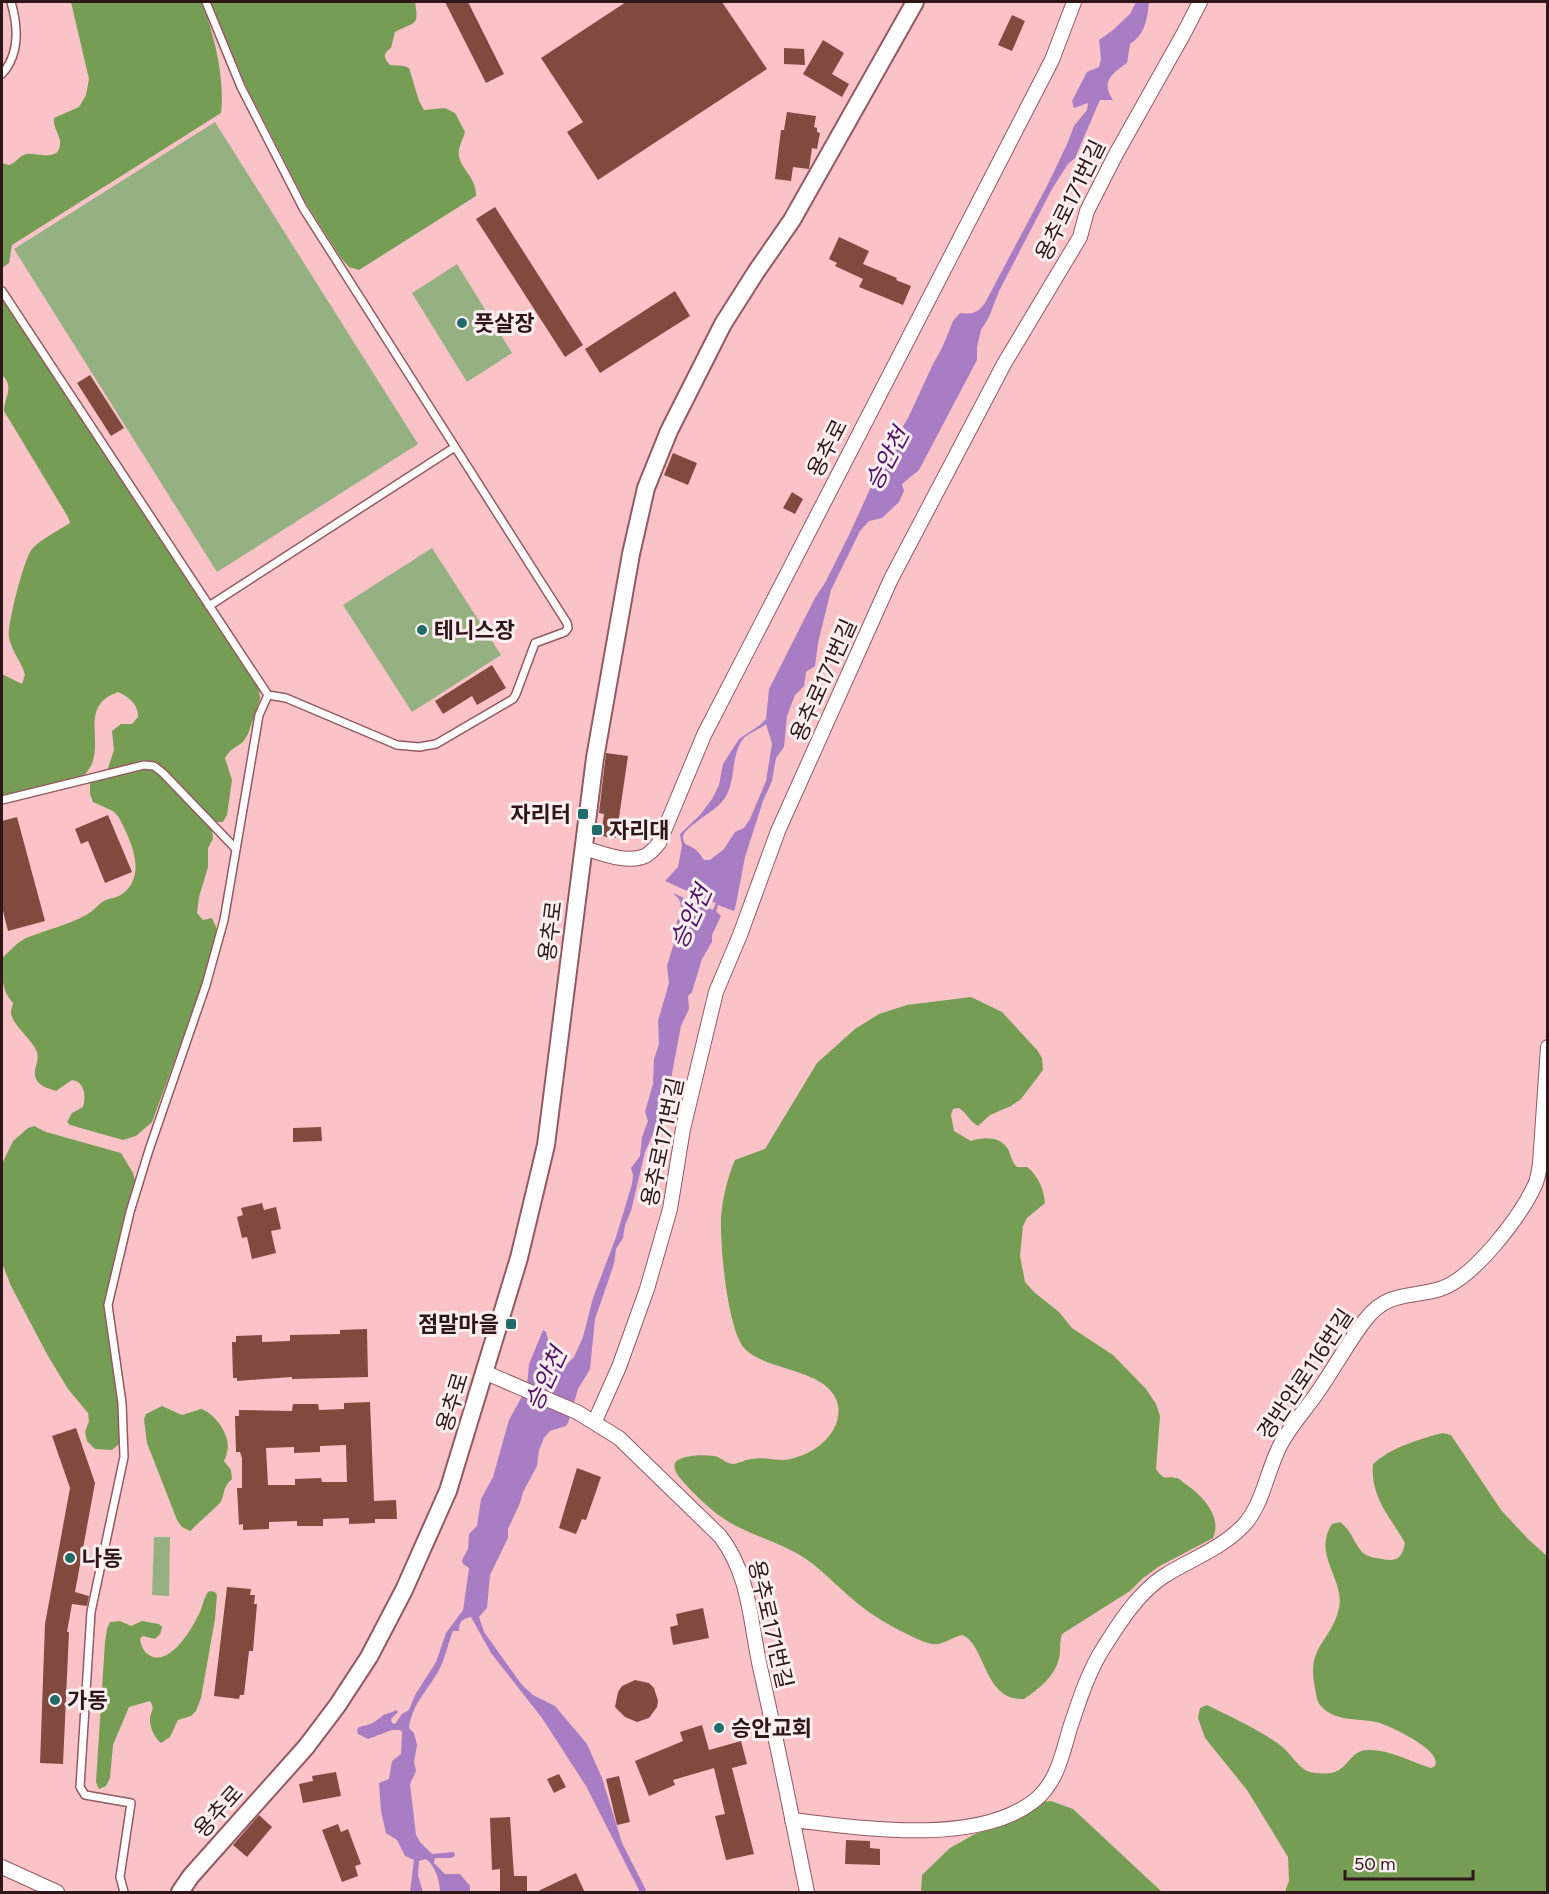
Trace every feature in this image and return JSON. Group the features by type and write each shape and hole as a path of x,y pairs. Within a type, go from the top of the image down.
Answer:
{"street":[{"name":"용추로","path":"180,1893 191,1876 306,1747 369,1657 404,1590 448,1491 519,1258 546,1145 596,758 631,554 646,488 669,431 723,324 792,220 915,2"},
{"name":"용추로","path":"584,848 609,855 637,858 650,853 659,843 705,735 1052,60 1074,2"},
{"name":"용추로171번길","path":"595,1421 647,1289 667,1221 683,1129 716,992 740,935 778,831 891,579 1004,364 1080,237 1087,211 1111,164 1200,2"},
{"name":"경반안로116번길","path":"792,1820 875,1830 970,1826 1018,1811 1034,1802 1046,1790 1062,1756 1091,1671 1120,1622 1150,1586 1224,1541 1242,1527 1252,1515 1284,1439 1367,1317 1391,1298 1440,1289 1455,1282 1479,1261 1524,1206 1536,1182 1540,1164 1548,1047"},
{"name":"용추로171번길","path":"484,1372 577,1412 620,1438 720,1536 730,1549 740,1568 747,1592 754,1637 807,1893"},
{"path":"2,1867 57,1893"}],"lane":[{"path":"2,74 11,59 15,46 16,19 11,2"},
{"path":"2,291 268,695 299,703 397,745 428,746 513,699 535,643 565,632 568,628 567,623 303,208 241,87 206,2"},
{"path":"209,606 455,447"},
{"path":"124,1893 120,1877 131,1803 85,1795 80,1787 91,1612 123,1457 122,1403 107,1314 108,1305 130,1212 206,986 224,920 260,715 268,695"},
{"path":"2,800 144,765 154,766 236,849"}],"green space":[{"path":"71,2 202,2 218,56 221,113 12,245 9,263 2,268 2,163 9,165 26,154 52,155 57,152 60,141 54,118 79,107 86,95 89,79"},
{"path":"211,2 415,2 416,20 395,32 391,48 386,52 385,58 390,65 409,68 424,110 445,108 455,113 465,132 460,146 460,159 473,182 476,196 359,270 349,267 306,203 246,86"},
{"path":"215,122 418,444 217,572 14,249"},
{"name":"풋살장","path":"457,264 512,353 467,382 412,293"},
{"path":"2,297 259,689 260,699 248,734 243,742 230,751 225,758 232,780 227,815 223,822 215,822 156,763 144,761 107,771 114,750 112,731 121,724 132,724 138,717 137,709 132,702 118,692 105,699 98,708 95,718 95,754 84,775 2,796 2,674 22,684 25,675 9,637 17,592 32,549 70,523 4,411 8,384 2,375"},
{"name":"테니스장","path":"432,548 501,655 412,712 343,605"},
{"path":"152,768 161,774 212,829 213,839 208,848 208,867 197,913 203,920 212,918 217,935 203,984 152,1122 136,1136 123,1140 70,1125 67,1122 72,1113 83,1107 84,1094 82,1087 76,1081 72,1080 56,1091 44,1087 36,1079 37,1052 12,1017 13,1003 4,988 2,958 26,938 79,919 104,901 121,895 129,887 136,867 132,846 118,816 113,811 93,802 90,783"},
{"path":"971,997 1002,1012 1037,1050 1042,1058 1043,1070 1021,1099 990,1115 978,1126 959,1108 953,1109 951,1115 954,1131 971,1141 986,1138 1001,1142 1008,1149 1017,1167 1027,1167 1037,1178 1045,1203 1027,1218 1023,1226 1020,1256 1025,1282 1059,1312 1072,1328 1113,1355 1146,1389 1156,1404 1160,1416 1156,1469 1164,1477 1179,1479 1197,1493 1209,1506 1215,1522 1213,1538 1158,1567 1130,1591 1062,1634 1059,1659 1054,1671 1040,1687 1024,1699 1011,1697 1000,1691 970,1640 962,1635 939,1644 932,1644 883,1621 857,1603 804,1558 785,1547 736,1526 716,1513 678,1476 674,1466 678,1460 683,1458 702,1455 718,1457 727,1463 734,1464 756,1458 783,1460 814,1450 830,1435 838,1416 838,1405 833,1393 811,1377 755,1356 745,1349 739,1339 729,1306 722,1246 721,1217 730,1174 735,1160 765,1149 817,1063 855,1029 879,1014 907,1005"},
{"path":"34,1126 46,1132 121,1153 133,1173 136,1185 104,1304 120,1402 120,1443 112,1450 95,1449 87,1441 85,1432 89,1421 88,1413 68,1389 48,1356 11,1286 2,1263 2,1164 13,1141 28,1128"},
{"path":"162,1406 182,1415 201,1409 206,1411 217,1420 227,1440 227,1453 224,1461 231,1470 232,1479 226,1486 220,1503 190,1531 182,1527 177,1520 147,1443 144,1419 146,1414"},
{"path":"1443,1433 1451,1435 1501,1510 1547,1556 1547,1892 1285,1892 1289,1881 1288,1857 1247,1790 1205,1738 1198,1718 1200,1708 1207,1705 1263,1734 1280,1745 1310,1772 1323,1774 1336,1772 1355,1754 1368,1750 1392,1754 1431,1768 1435,1766 1436,1762 1431,1752 1399,1731 1376,1722 1339,1717 1326,1710 1317,1699 1313,1674 1317,1653 1331,1629 1339,1608 1338,1587 1327,1557 1326,1546 1327,1535 1332,1524 1340,1522 1365,1554 1387,1560 1398,1558 1405,1543 1378,1496 1374,1486 1373,1464 1397,1448"},
{"path":"154,1537 170,1537 169,1596 152,1595"},
{"path":"211,1591 217,1595 215,1619 201,1698 196,1711 191,1716 178,1720 170,1737 161,1743 151,1726 150,1717 153,1709 150,1701 129,1707 113,1745 110,1778 106,1786 99,1789 96,1782 105,1642 110,1622 120,1621 131,1626 142,1621 159,1624 162,1627 161,1631 155,1639 143,1636 140,1639 149,1655 157,1658 164,1656 179,1645 191,1629 206,1595"},
{"path":"1051,1801 1073,1809 1162,1892 921,1892 922,1875 950,1848 975,1834 1012,1822 1042,1802"}],"water":[{"name":"승안천","path":"1136,2 1149,2 1145,25 1130,44 1127,63 1113,74 1108,83 1109,93 1113,100 1100,100 1075,158 1068,164 1052,189 981,330 977,360 919,470 902,484 904,491 899,502 882,518 869,521 860,531 831,590 818,643 815,666 806,672 804,686 795,695 787,716 784,747 776,758 772,781 745,857 735,909 734,911 718,905 716,911 721,916 712,935 712,942 702,959 692,992 688,996 689,1009 681,1026 671,1079 660,1098 657,1125 645,1152 623,1238 616,1249 614,1264 595,1319 590,1369 578,1389 566,1426 550,1431 544,1438 539,1450 537,1466 523,1492 508,1529 508,1538 490,1575 487,1608 479,1617 484,1632 522,1685 533,1695 555,1706 587,1744 602,1778 622,1843 647,1892 640,1892 586,1786 542,1718 491,1653 471,1617 461,1621 459,1631 453,1631 442,1663 417,1703 409,1728 414,1733 417,1745 414,1762 416,1771 410,1784 416,1835 432,1854 454,1852 455,1856 435,1858 434,1863 445,1874 460,1874 470,1886 470,1892 440,1892 436,1874 426,1859 419,1861 418,1875 423,1892 410,1892 414,1860 405,1856 397,1840 386,1833 381,1811 379,1783 389,1779 392,1761 401,1754 402,1732 392,1730 368,1739 358,1734 357,1730 396,1710 398,1712 391,1719 395,1724 402,1714 409,1710 415,1695 436,1662 446,1633 463,1610 469,1568 463,1564 462,1560 468,1549 469,1534 477,1526 481,1499 493,1477 509,1420 527,1387 529,1364 543,1330 546,1332 553,1357 567,1364 574,1357 583,1337 593,1298 616,1237 632,1184 631,1168 640,1156 642,1137 648,1121 645,1112 653,1084 654,1059 659,1044 658,1021 669,983 667,966 677,933 677,921 683,913 679,899 673,893 693,902 696,895 665,881 678,867 682,846 680,834 700,815 712,799 719,785 723,764 739,739 766,719 769,689 849,535 887,452 908,418 953,321 960,313 974,312 985,303 1049,182 1074,126 1087,110 1088,103 1074,108 1072,101 1087,72 1099,67 1101,59 1099,40 1130,14","holes":["766,724 772,744 766,781 750,819 744,828 735,832 724,849 710,860 704,860 696,850 684,842 684,833 726,797 736,755 743,739","699,896 716,903 713,910 696,903"]}],"building":[{"path":"445,2 468,2 504,74 486,83"},
{"path":"626,2 722,2 767,69 598,180 567,132 583,122 541,58"},
{"path":"1012,15 1025,21 1012,51 998,45"},
{"path":"823,40 844,53 832,74 849,84 842,97 803,74"},
{"path":"784,48 804,49 805,65 784,64"},
{"path":"787,112 816,116 814,127 820,133 817,149 812,148 809,169 793,167 791,181 775,179 781,130 784,130"},
{"path":"495,207 583,345 565,357 476,219"},
{"path":"839,237 869,251 863,264 911,286 903,305 859,287 863,279 835,266 837,263 829,259"},
{"path":"675,291 690,316 600,373 585,349"},
{"path":"90,375 124,428 111,436 77,383"},
{"path":"673,453 697,463 688,485 664,475"},
{"path":"792,492 803,499 795,514 783,508"},
{"path":"492,665 506,688 477,705 472,696 443,714 435,701"},
{"path":"606,753 628,756 616,838 601,836 604,814 599,813"},
{"path":"108,815 132,872 105,883 88,841 81,844 75,829"},
{"path":"17,817 45,921 8,931 2,907 2,821"},
{"path":"321,1127 322,1141 293,1142 293,1128"},
{"path":"262,1203 264,1210 276,1207 281,1229 271,1231 276,1253 252,1259 247,1237 242,1238 237,1217 243,1215 241,1208"},
{"path":"367,1329 368,1377 292,1379 292,1377 237,1381 237,1378 233,1378 232,1342 236,1342 236,1336 262,1335 262,1342 290,1341 290,1335 340,1334 340,1330"},
{"path":"370,1402 374,1501 396,1500 397,1519 375,1519 375,1523 349,1524 349,1518 323,1519 323,1526 297,1526 297,1521 269,1522 269,1529 243,1530 243,1524 239,1525 237,1488 242,1488 242,1458 240,1452 236,1452 235,1416 239,1416 239,1410 292,1411 293,1404 318,1404 319,1410 344,1409 344,1403","holes":["346,1445 347,1482 322,1482 321,1478 295,1479 295,1485 268,1485 266,1448 294,1447 294,1453 320,1452 320,1446"]},
{"path":"76,1428 95,1483 75,1592 89,1596 87,1606 72,1604 67,1632 69,1632 63,1764 40,1763 45,1624 70,1488 52,1436"},
{"path":"577,1468 601,1477 586,1520 582,1519 576,1534 559,1528"},
{"path":"227,1587 251,1589 250,1595 255,1595 254,1604 257,1604 253,1651 249,1651 244,1695 240,1695 239,1699 214,1696"},
{"path":"703,1608 709,1638 673,1645 670,1627 678,1625 676,1614"},
{"path":"635,1680 649,1683 654,1688 658,1701 657,1707 649,1718 637,1722 625,1717 615,1707 618,1692 622,1686"},
{"path":"702,1725 709,1750 741,1741 747,1764 732,1768 754,1854 726,1860 715,1816 725,1814 714,1768 673,1780 675,1785 649,1796 635,1761 683,1741 680,1732"},
{"path":"336,1772 341,1796 303,1803 299,1784 313,1781 312,1776"},
{"path":"559,1774 566,1787 554,1793 547,1779"},
{"path":"619,1776 630,1822 617,1825 606,1779"},
{"path":"259,1815 272,1827 247,1857 233,1845"},
{"path":"510,1817 514,1876 527,1876 527,1893 500,1893 500,1869 492,1870 490,1818"},
{"path":"338,1824 341,1832 348,1829 361,1864 355,1866 358,1876 342,1882 322,1830"},
{"path":"846,1840 870,1841 870,1848 880,1849 880,1865 845,1864"},
{"path":"576,1873 585,1893 534,1893"}],"place":[{"name":"풋살장","path":"462,323"},
{"name":"테니스장","path":"422,630"},
{"name":"자리터","path":"583,814"},
{"name":"자리대","path":"597,830"},
{"name":"점말마을","path":"511,1324"},
{"name":"나동","path":"70,1558"},
{"name":"가동","path":"55,1700"},
{"name":"승안교회","path":"719,1728"}]}
